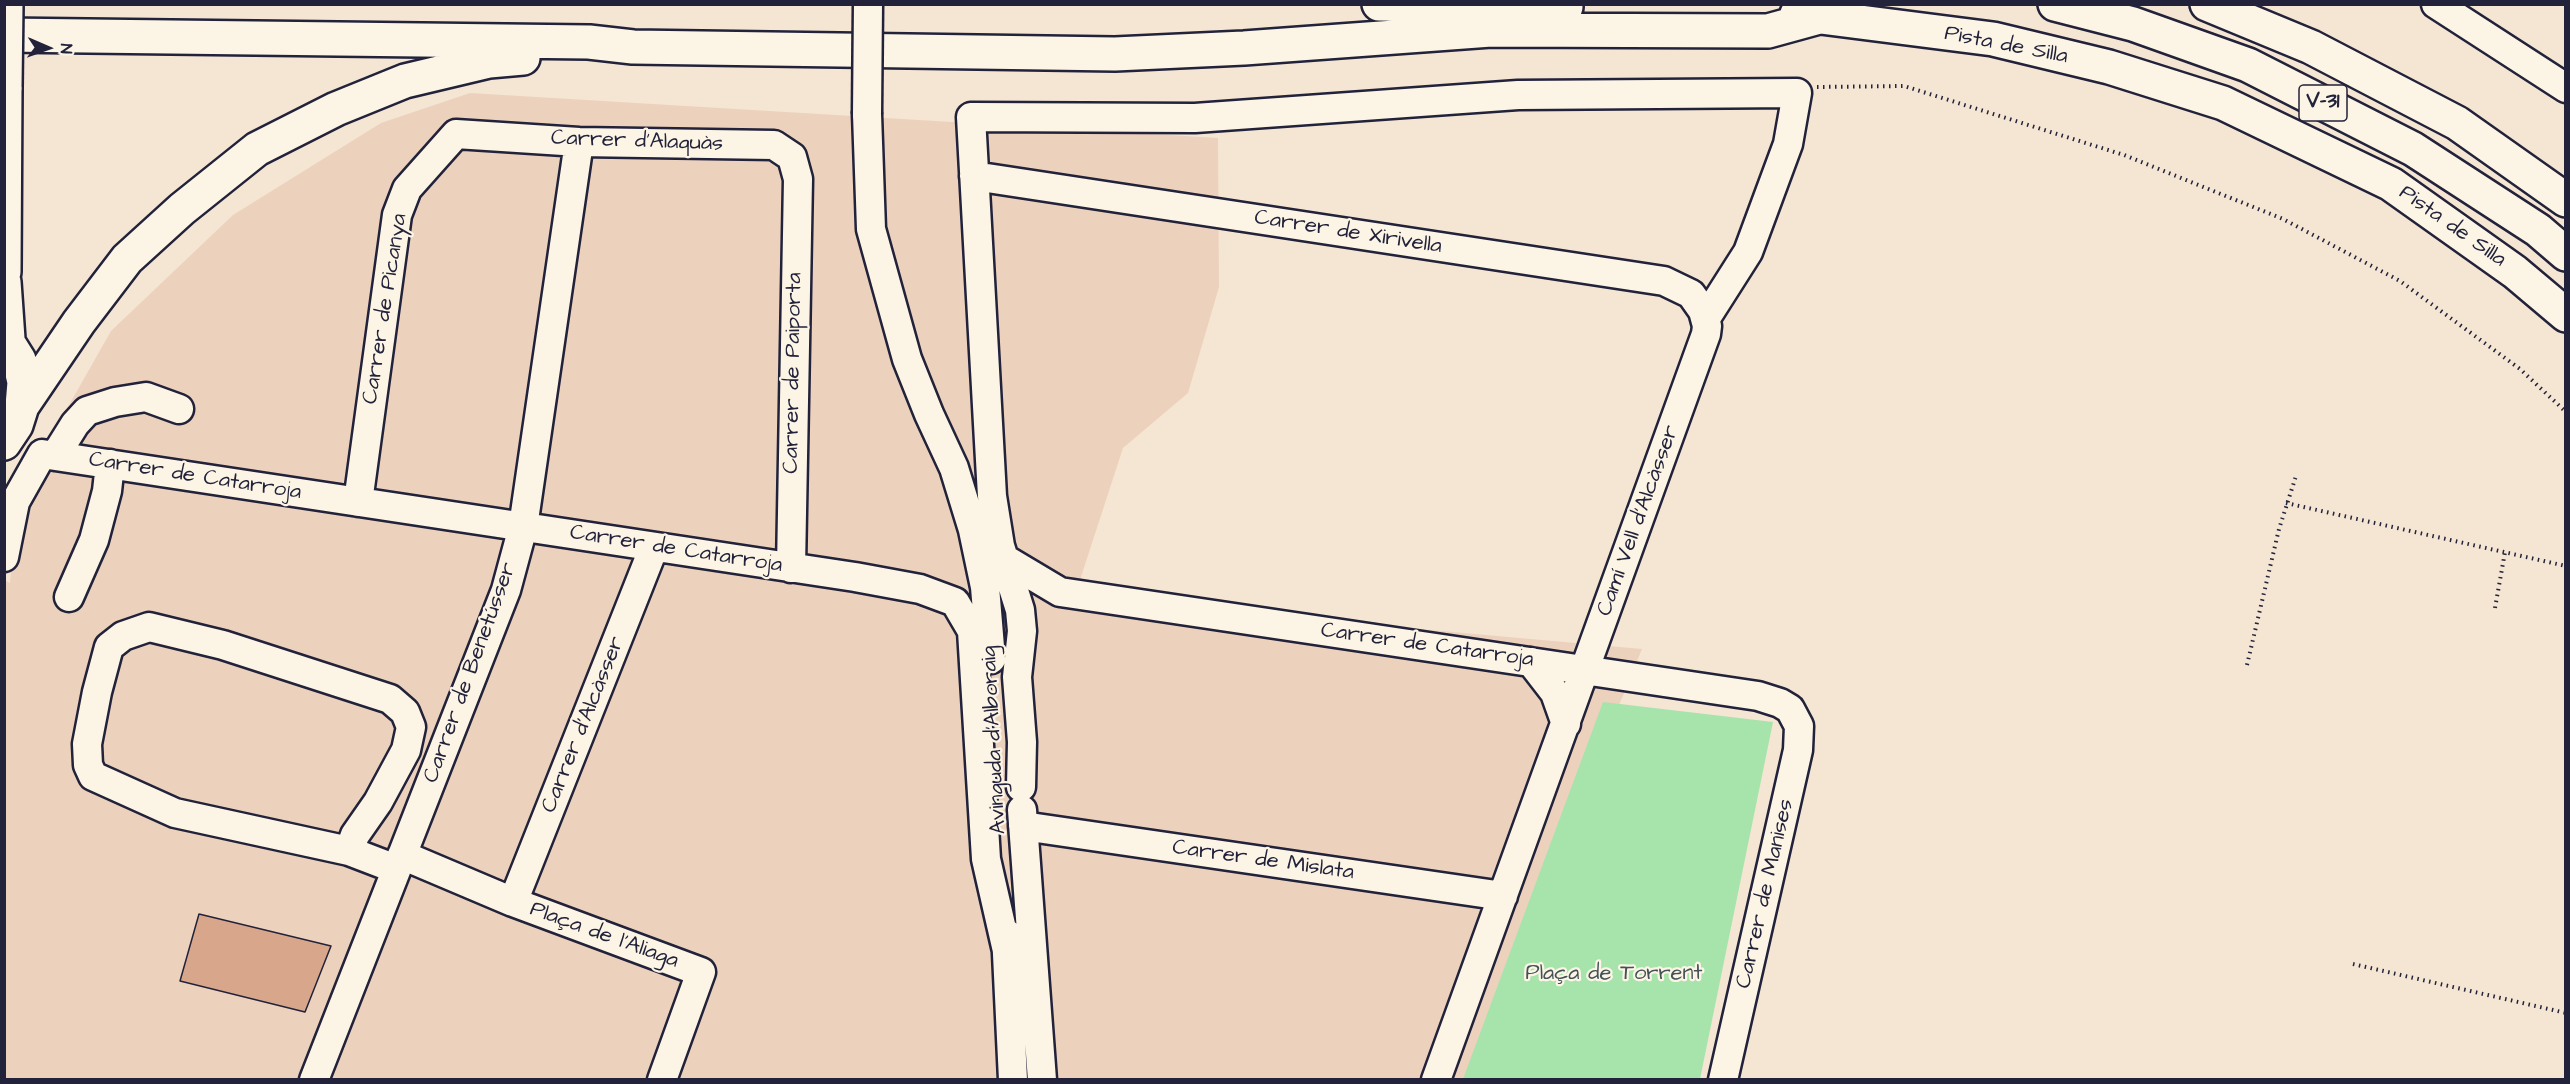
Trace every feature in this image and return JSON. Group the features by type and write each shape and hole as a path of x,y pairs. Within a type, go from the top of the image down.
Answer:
{"highway":[{"path":"4,272 6,4"},
{"name":"Pista de Silla","path":"1379,4 1764,10 1993,39 2109,67 2223,103 2391,184 2515,272 2565,315"},
{"name":"Pista de Silla","path":"2055,4 2133,24 2248,65 2413,149 2538,230 2565,254"},
{"path":"2207,4 2311,47 2457,123 2565,200"},
{"path":"4,35 589,42 633,47 1115,54 1244,48 1491,30 1768,31 1819,17"},
{"path":"22,406 79,322 127,259 182,209 257,149 336,109 405,81 489,61 633,47"},
{"path":"4,282 6,337 19,360 24,382 22,406 16,425 4,443"}],"street":[{"path":"868,4 867,114 871,229 907,359 954,468 973,530 985,587 990,634"},
{"path":"2436,4 2565,88"},
{"path":"1021,787 1022,742 1017,677 1022,631 1017,596 1003,558 990,474 971,117 1195,118 1518,95 1797,93 1788,144 1748,252 1706,318"},
{"name":"Carrer d'Alaquàs","path":"456,134 579,142 774,145 792,157 798,179"},
{"name":"Carrer de Picanya","path":"358,502 397,215 407,189 456,134"},
{"name":"Carrer de Benetússer","path":"314,1080 506,590 522,527 579,142"},
{"name":"Carrer de Xirivella","path":"974,176 1664,281 1691,294 1706,318"},
{"name":"Carrer de Paiporta","path":"791,568 798,179"},
{"name":"Camí Vell d'Alcàsser","path":"1436,1080 1706,334 1706,318"},
{"path":"4,557 15,502 49,455 87,411 115,402 146,397 179,409"},
{"name":"Carrer de Catarroja","path":"49,455 791,568 920,589 955,602 972,631 986,859 1007,951"},
{"path":"69,597 94,540 107,491 110,464"},
{"name":"Carrer d'Alcàsser","path":"513,902 654,547"},
{"name":"Carrer de Catarroja","path":"1003,558 1060,592 1758,696 1790,709"},
{"path":"1022,631 1040,608 1060,592"},
{"name":"Plaça de l'Aliaga","path":"349,851 355,835 378,802 406,750 411,727 405,712 390,699 223,645 149,627 123,636 110,647 97,692 87,744 88,765 93,776 174,813 399,862 701,972 662,1080"},
{"name":"Avinguda d’Alboraig","path":"990,634 1009,693 1021,787 1042,1080"},
{"name":"Avinguda d’Alboraig","path":"990,634 1013,1080"},
{"path":"1531,662 1555,693 1566,724"},
{"name":"Carrer de Manises","path":"1723,1080 1795,767 1799,726 1790,709"},
{"name":"Carrer de Mislata","path":"1023,826 1503,896"}],"path":[{"path":"1797,93 1810,87 1904,86 2124,155 2283,219 2400,281 2520,369 2565,412"},
{"path":"2247,665 2286,503 2296,476"},
{"path":"2286,503 2565,566"},
{"path":"2494,608 2505,552"},
{"path":"2353,964 2565,1013"}],"shaded area":[{"path":"470,93 1218,138 1219,287 1188,393 1123,448 1078,586 1308,619 1642,649 1466,1079 5,1080 4,580 10,583 14,536 56,428 111,331 233,215 381,123"}],"green space":[{"name":"Plaça de Torrent","path":"1603,702 1773,722 1700,1079 1463,1079"}],"building":[{"path":"199,914 331,946 305,1012 180,981"}]}
